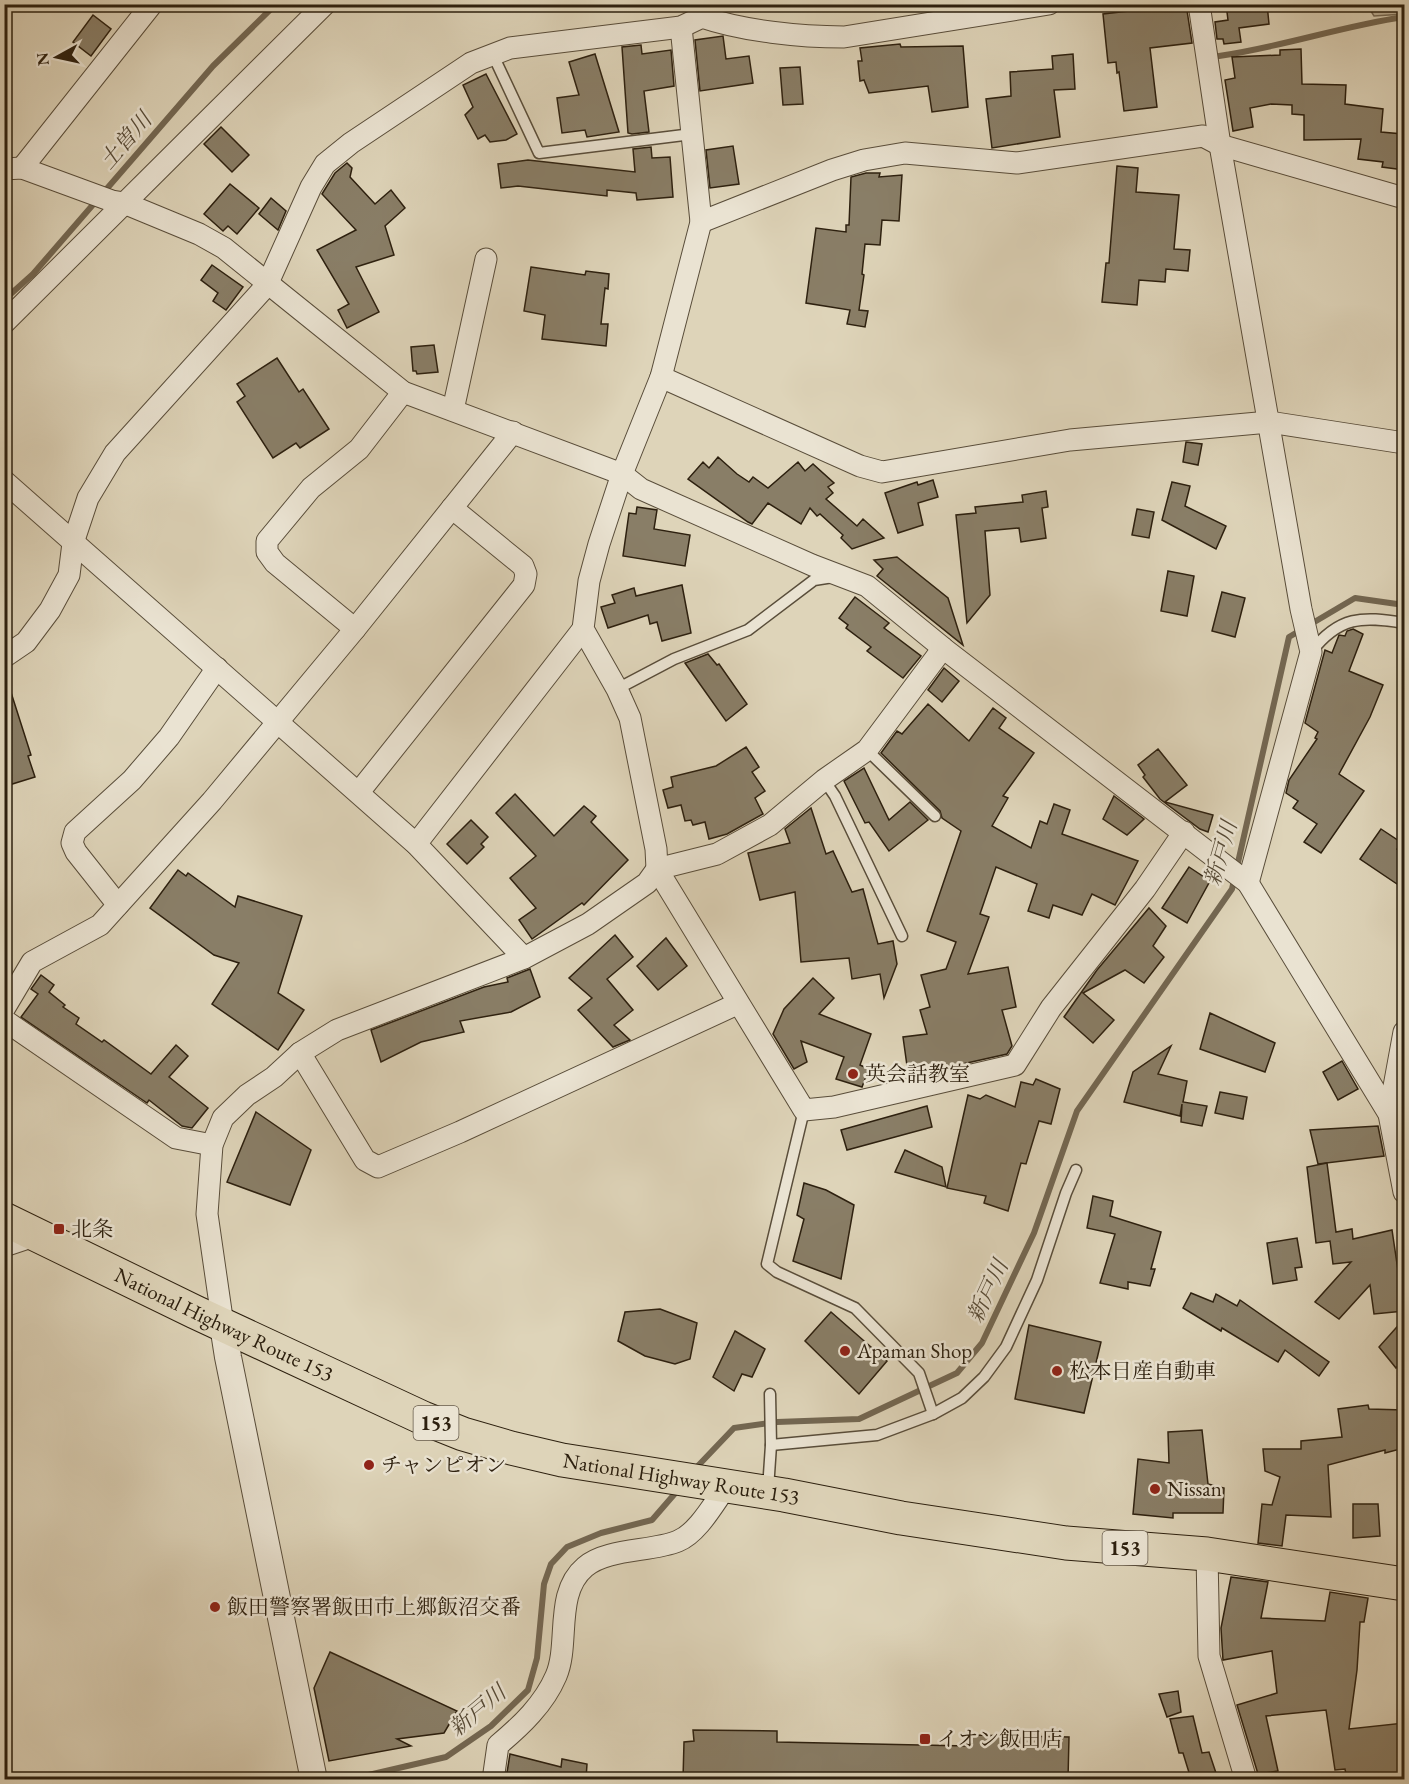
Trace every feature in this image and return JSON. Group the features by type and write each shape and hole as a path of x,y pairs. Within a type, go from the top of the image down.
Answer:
{"highway":[{"name":"National Highway Route 153","path":"4,1219 224,1325 463,1434 562,1460 768,1493 901,1518 1066,1543 1207,1554 1404,1584"}],"street":[{"path":"152,4 13,168 118,202 199,234 224,249 403,392 622,474 641,489 867,586 943,648 1247,882 1389,1114 1401,1157 1404,1192"},
{"path":"4,323 118,202 325,4"},
{"path":"4,657 26,642 50,610 69,575 73,543 88,498 115,453 267,285 311,187 325,164 351,143 471,63 510,48 681,27 702,11 722,24 825,37 843,37 1049,4"},
{"path":"1199,4 1220,145 1301,609 1310,647 1247,882"},
{"path":"416,844 583,629 589,581 622,474 662,377 701,222 681,27"},
{"path":"701,222 832,170 864,160 905,153 1017,163 1203,136 1220,145 1404,198"},
{"path":"453,410 486,259"},
{"path":"662,377 860,466 882,472 1070,440 1269,422 1404,443"},
{"path":"355,629 276,563 267,552 267,542 276,528 311,488 359,449 403,392"},
{"path":"4,1009 32,962 100,925 212,801 355,629 513,432"},
{"path":"4,481 278,720 416,844 524,958"},
{"path":"359,792 524,585 526,574 523,566 452,508"},
{"path":"583,629 617,689 630,718 656,849 657,869 737,1004 778,1065 804,1110 834,1107 1015,1065 1051,1008 1145,889 1184,832"},
{"path":"313,1777 230,1369 207,1214 212,1146 223,1118 247,1095 274,1077 300,1053 337,1030 524,958 588,924 647,883 657,869 717,854 770,825 824,780 867,750 943,648"},
{"path":"118,905 76,852 72,843 75,832 132,780 169,737 217,668"},
{"path":"300,1053 365,1160 378,1167 460,1132 737,1004"},
{"path":"4,1020 176,1138 212,1146"},
{"path":"1389,1114 1404,1032"},
{"path":"4,1246 37,1235"},
{"path":"493,1779 498,1745 518,1729 536,1709 557,1674 567,1600 572,1586 585,1567 605,1557 680,1541 693,1530 719,1485"},
{"path":"1207,1554 1209,1656 1246,1779"}],"lane":[{"path":"493,55 539,153 692,134"},
{"path":"617,689 674,659 748,630 814,580 840,576"},
{"path":"1310,647 1330,630 1353,620 1368,618 1404,623"},
{"path":"867,750 935,816"},
{"path":"824,780 836,796 902,936"},
{"path":"804,1110 767,1264 777,1272 855,1308 919,1373 933,1414"},
{"path":"771,1441 877,1435 933,1414 962,1398 984,1377 1006,1347 1037,1280 1066,1192 1076,1170"},
{"path":"768,1493 771,1441 770,1394"}],"shaded area":[{"path":"1367,5 1404,5 1404,14 1374,16"}],"building":[{"path":"1164,4 1186,4 1192,43 1150,48 1157,107 1124,111 1116,62 1108,63 1103,14 1164,7"},
{"path":"1226,4 1267,4 1269,24 1239,28 1241,42 1224,44 1223,39 1217,39 1215,22 1228,20"},
{"path":"93,15 111,29 91,56 73,42"},
{"path":"723,36 726,59 749,56 753,83 700,91 695,40"},
{"path":"900,44 901,47 963,46 968,107 932,112 928,86 869,93 864,80 860,81 858,61 862,61 860,48"},
{"path":"641,45 642,54 671,50 674,86 644,91 649,132 632,134 628,133 622,47"},
{"path":"1301,49 1302,84 1346,85 1345,104 1383,109 1381,132 1403,134 1404,170 1382,167 1383,162 1358,159 1361,139 1304,140 1304,115 1292,114 1292,105 1271,104 1250,108 1253,127 1233,131 1225,80 1235,78 1232,57 1280,55 1280,50"},
{"path":"595,54 619,132 587,137 585,130 562,133 557,98 579,95 569,62"},
{"path":"1073,54 1075,89 1054,90 1060,137 992,148 986,99 1011,96 1010,72 1053,69 1052,56"},
{"path":"800,67 803,104 783,105 780,68"},
{"path":"486,74 517,134 506,140 490,142 485,135 478,139 465,115 473,107 463,85"},
{"path":"221,127 249,155 232,172 204,144"},
{"path":"733,146 739,184 710,188 706,150"},
{"path":"651,147 652,158 670,157 673,197 637,200 636,193 607,190 607,196 518,186 501,188 498,164 528,160 635,172 633,149"},
{"path":"347,163 352,168 350,177 375,204 391,190 405,208 385,226 394,255 356,267 379,312 347,328 338,310 349,304 317,250 356,230 322,194 335,173"},
{"path":"1117,166 1138,168 1136,192 1179,195 1174,249 1190,250 1188,271 1166,269 1165,282 1139,280 1137,305 1102,302 1106,263 1109,263"},
{"path":"866,173 880,173 879,177 902,175 899,221 882,220 880,245 865,244 862,274 864,275 859,310 868,311 865,327 847,324 850,310 806,303 816,228 846,232 846,225 849,225 851,177"},
{"path":"230,184 259,208 237,234 228,226 223,231 204,214"},
{"path":"271,198 286,211 278,230 259,214"},
{"path":"212,265 243,287 226,310 213,301 218,293 201,280"},
{"path":"531,267 585,275 586,271 609,274 601,324 608,324 606,346 542,339 545,315 524,311"},
{"path":"434,345 438,372 417,374 413,371 411,347"},
{"path":"277,358 299,392 303,389 329,429 300,448 296,443 273,458 237,402 245,396 237,384"},
{"path":"1186,442 1202,444 1198,465 1183,462"},
{"path":"718,457 749,482 753,477 768,488 798,462 805,471 813,464 834,483 828,487 833,493 826,499 857,526 863,519 884,538 852,549 841,538 843,535 810,508 801,524 768,503 752,524 688,479 703,462 709,468"},
{"path":"933,480 938,497 918,503 923,525 898,533 885,493 917,482 918,485"},
{"path":"1172,482 1190,486 1185,506 1226,526 1216,549 1162,520"},
{"path":"1046,491 1048,507 1042,508 1046,538 1021,542 1019,528 985,531 990,595 967,623 956,515 976,513 975,507 1023,502 1022,495"},
{"path":"637,507 657,510 654,529 690,535 685,566 623,556 629,513 636,514"},
{"path":"1137,509 1154,512 1149,538 1132,535"},
{"path":"897,557 948,598 963,645 877,576 883,569 874,560"},
{"path":"1168,571 1194,576 1187,616 1161,611"},
{"path":"682,585 691,633 662,641 657,622 650,624 648,615 608,628 601,607 615,603 612,595 634,588 636,596"},
{"path":"1222,592 1245,598 1235,637 1212,631"},
{"path":"855,597 889,623 884,628 921,656 903,678 867,651 871,647 846,628 848,625 839,618"},
{"path":"1353,629 1363,634 1349,671 1383,685 1370,717 1339,774 1364,791 1321,853 1304,842 1317,824 1293,808 1298,801 1286,793 1289,780 1317,739 1315,738 1318,732 1305,723 1325,650 1332,653 1339,635 1345,636 1347,631"},
{"path":"708,654 717,665 719,664 747,704 726,721 685,663"},
{"path":"944,668 959,681 942,702 928,690"},
{"path":"4,683 8,683 31,755 28,756 35,777 9,785 4,773"},
{"path":"928,704 969,741 993,708 1006,718 999,728 1034,753 1003,796 1008,798 992,826 1031,848 1040,821 1047,824 1054,804 1070,810 1062,834 1138,861 1115,905 1092,894 1082,915 1053,905 1049,918 1028,911 1037,884 996,867 980,914 989,917 968,974 1008,967 1016,1007 1002,1010 1012,1046 1007,1054 949,1067 908,1073 903,1037 927,1034 920,1010 930,1007 921,975 946,969 956,942 927,931 961,831 942,818 940,811 881,753 897,731 902,734"},
{"path":"746,747 759,767 752,772 765,791 755,798 763,814 727,834 709,839 705,822 693,825 691,820 685,821 681,805 668,808 663,790 673,787 671,777 716,766"},
{"path":"1158,749 1187,785 1165,802 1213,815 1208,832 1200,829 1160,799 1143,777 1145,775 1138,765"},
{"path":"864,768 889,820 910,802 928,820 889,851 869,822 865,823 844,781"},
{"path":"515,794 554,836 584,806 596,816 591,822 628,860 584,905 582,903 532,939 519,920 536,908 510,878 536,856 496,813"},
{"path":"1114,796 1144,819 1127,835 1103,819"},
{"path":"811,808 826,854 833,851 852,892 863,889 878,944 893,941 897,964 884,998 880,974 852,979 849,958 801,962 795,892 760,900 748,853 790,843 785,829"},
{"path":"471,820 488,837 481,844 484,847 467,864 447,844"},
{"path":"1381,829 1402,843 1397,849 1404,854 1404,872 1397,884 1360,859"},
{"path":"1189,867 1210,881 1187,923 1162,908"},
{"path":"178,870 186,876 188,873 235,907 238,896 302,916 278,993 304,1010 278,1050 212,1004 239,963 214,955 150,908"},
{"path":"1149,908 1166,926 1153,946 1164,957 1144,983 1125,970 1083,993 1114,1020 1093,1043 1064,1017 1097,970"},
{"path":"615,935 633,957 607,979 633,1010 614,1025 630,1040 613,1047 578,1010 592,998 569,978"},
{"path":"666,938 687,966 658,990 637,966"},
{"path":"530,969 540,997 511,1012 460,1021 464,1032 421,1042 381,1062 371,1030 484,987 508,982 507,978"},
{"path":"41,975 54,985 49,992 65,1005 63,1007 79,1018 76,1024 102,1042 104,1040 151,1074 176,1045 188,1056 169,1077 208,1108 192,1128 182,1126 149,1100 147,1103 21,1017 38,994 31,989"},
{"path":"813,978 834,998 819,1014 871,1034 860,1065 869,1069 862,1087 836,1079 844,1057 801,1041 807,1062 794,1069 773,1034 784,1009"},
{"path":"1210,1013 1275,1043 1265,1072 1200,1049"},
{"path":"1171,1046 1158,1074 1187,1081 1183,1102 1207,1106 1202,1126 1181,1122 1182,1104 1180,1116 1124,1102 1133,1072"},
{"path":"1342,1061 1358,1089 1338,1100 1323,1072"},
{"path":"1036,1079 1060,1089 1051,1124 1039,1121 1026,1164 1021,1163 1008,1211 984,1203 986,1196 947,1188 968,1095 980,1099 986,1095 1015,1107 1021,1082 1033,1085"},
{"path":"1220,1092 1247,1097 1243,1119 1215,1113"},
{"path":"927,1106 932,1127 847,1150 841,1130"},
{"path":"256,1112 311,1150 290,1205 227,1182"},
{"path":"1378,1126 1384,1156 1318,1164 1310,1130"},
{"path":"905,1150 942,1167 946,1187 895,1172"},
{"path":"1327,1163 1336,1232 1352,1229 1353,1239 1392,1230 1404,1311 1374,1314 1370,1285 1339,1319 1315,1302 1351,1262 1333,1264 1330,1241 1316,1243 1307,1167"},
{"path":"804,1183 826,1190 854,1205 841,1279 793,1261 804,1219 797,1215"},
{"path":"1093,1196 1113,1201 1110,1216 1161,1232 1151,1269 1155,1269 1150,1286 1128,1282 1128,1289 1100,1283 1115,1234 1087,1228"},
{"path":"1297,1238 1302,1267 1295,1268 1297,1280 1273,1284 1267,1243"},
{"path":"1191,1293 1213,1302 1216,1294 1237,1306 1240,1300 1329,1362 1319,1376 1285,1350 1278,1362 1222,1328 1221,1331 1183,1308"},
{"path":"660,1309 697,1323 690,1359 675,1364 645,1356 618,1341 625,1312"},
{"name":"Apaman Shop","path":"831,1312 887,1361 859,1394 805,1341"},
{"path":"1404,1319 1404,1359 1396,1368 1379,1347"},
{"name":"松本日産自動車","path":"1029,1325 1101,1342 1084,1413 1015,1399"},
{"path":"735,1331 765,1349 752,1377 742,1374 734,1391 713,1377"},
{"path":"1368,1405 1369,1409 1404,1410 1404,1448 1385,1453 1385,1450 1328,1465 1331,1517 1286,1515 1282,1546 1258,1543 1262,1504 1272,1505 1280,1477 1265,1471 1263,1449 1301,1449 1301,1441 1342,1437 1338,1409"},
{"path":"1202,1430 1208,1484 1224,1488 1223,1513 1173,1513 1173,1518 1133,1514 1138,1459 1169,1463 1168,1432"},
{"path":"1353,1504 1378,1504 1380,1536 1353,1538"},
{"path":"1231,1577 1268,1582 1261,1618 1325,1621 1330,1592 1368,1598 1364,1622 1360,1622 1357,1670 1349,1729 1404,1723 1404,1779 1347,1779 1345,1769 1335,1770 1326,1710 1266,1716 1278,1771 1258,1774 1237,1705 1277,1693 1272,1651 1223,1660 1221,1628"},
{"path":"330,1652 457,1711 444,1733 397,1739 411,1746 329,1761 314,1688"},
{"path":"1178,1691 1181,1712 1167,1717 1159,1694"},
{"path":"1193,1716 1202,1753 1209,1752 1218,1779 1191,1779 1183,1753 1179,1753 1170,1719"},
{"path":"693,1730 777,1731 777,1742 968,1746 969,1735 1069,1737 1068,1779 683,1779 684,1742 694,1741"},
{"path":"510,1754 561,1767 562,1759 587,1764 586,1779 506,1779"}],"waterway":[{"name":"土曽川","path":"4,300 33,274 213,66 276,4"},
{"path":"1219,56 1404,17"},
{"name":"新戸川","path":"694,1470 734,1428 777,1422 859,1419 957,1373 982,1343 1034,1233 1077,1111 1232,889 1289,637 1355,598 1404,605"},
{"name":"新戸川","path":"347,1780 446,1757 491,1726 528,1690 537,1658 544,1584 551,1564 567,1547 601,1533 652,1520 678,1490"}],"place":[{"name":"英会話教室","path":"853,1074"},
{"name":"北条","path":"59,1229"},
{"name":"Apaman Shop","path":"845,1351"},
{"name":"松本日産自動車","path":"1057,1371"},
{"name":"チャンピオン","path":"369,1465"},
{"name":"Nissan","path":"1155,1489"},
{"name":"飯田警察署飯田市上郷飯沼交番","path":"215,1607"},
{"name":"イオン飯田店","path":"925,1739"}]}
